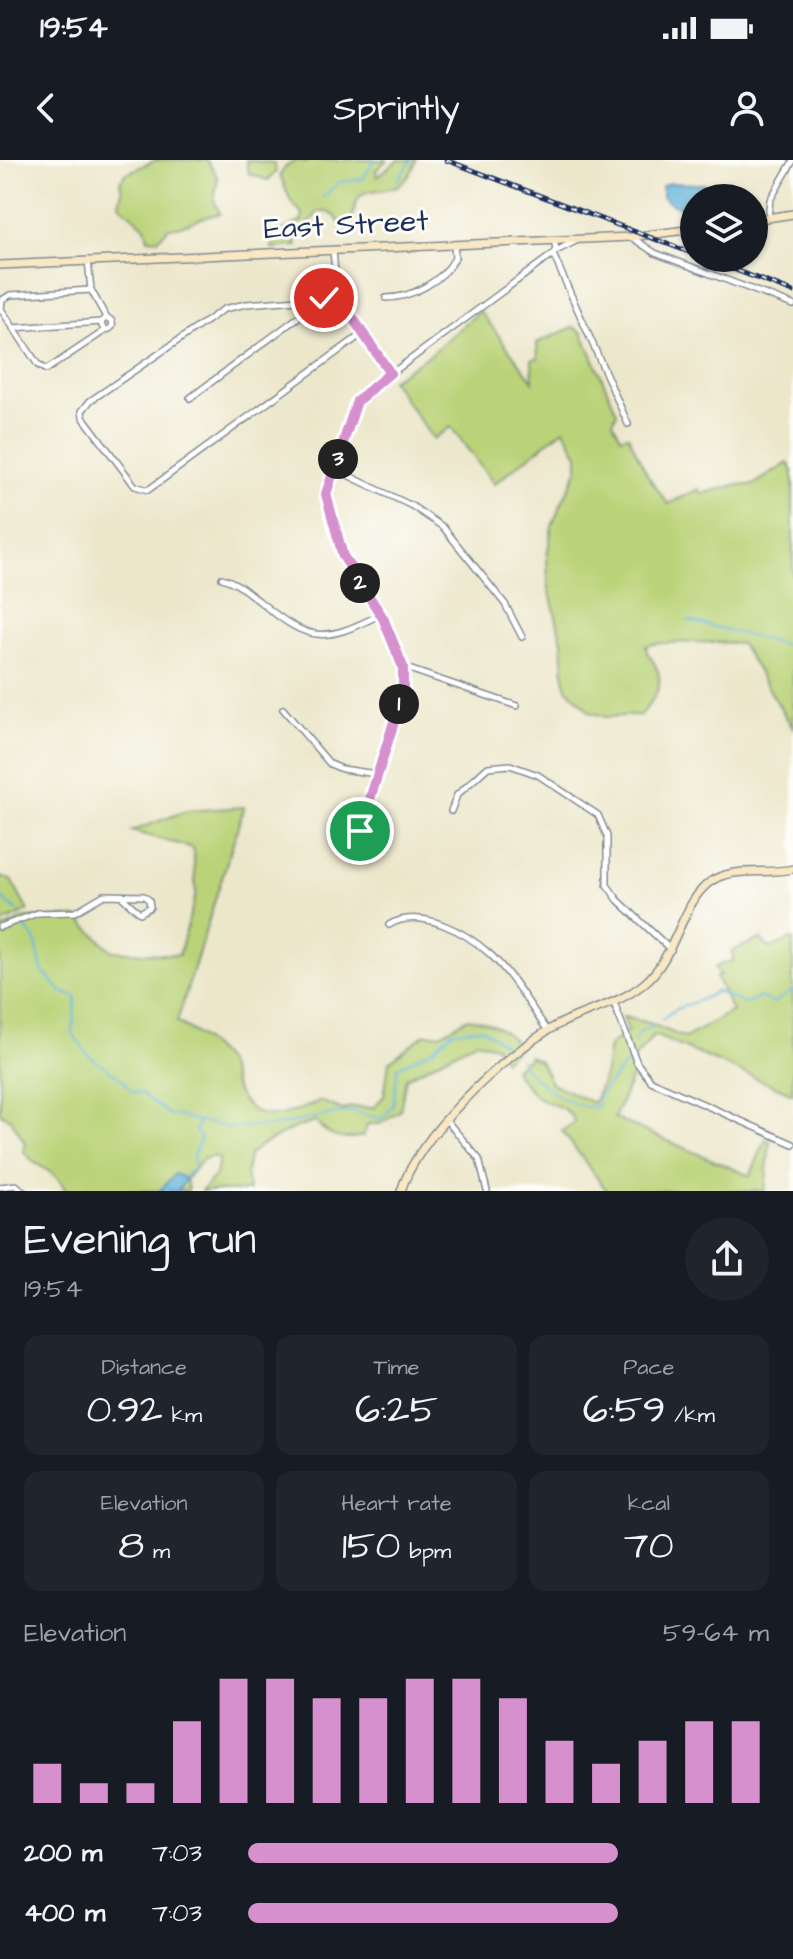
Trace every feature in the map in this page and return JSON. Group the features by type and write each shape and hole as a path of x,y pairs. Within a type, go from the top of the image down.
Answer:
{"main road":[{"path":"768,218 793,214"},
{"name":"East Street","path":"0,265 631,237 680,231"},
{"path":"401,1191 418,1151 475,1092 548,1031 614,1003 649,979 672,951 693,901 713,880 793,869"}],"street":[{"path":"768,218 769,203 793,161"},
{"path":"631,237 655,253 793,305"},
{"path":"356,847 403,693 403,667 381,614 343,556 326,497 357,401 390,373 554,252 581,239"},
{"path":"554,240 554,252 628,424"},
{"path":"386,298 418,291 445,271 455,258 453,244"},
{"path":"333,250 337,295 390,373"},
{"path":"88,259 91,290 104,320 112,325 46,370 38,365 1,309 6,296 91,290"},
{"path":"337,295 224,309 136,368 82,411 142,491 152,488 362,334"},
{"path":"190,398 324,298"},
{"path":"12,328 104,320"},
{"path":"335,469 412,506 443,527 505,604 522,637"},
{"path":"222,578 237,583 288,625 311,636 347,632 381,614"},
{"path":"403,667 517,706"},
{"path":"283,709 330,764 376,774"},
{"path":"451,811 457,795 488,767 510,765 538,775 598,815 607,836 607,885 672,951"},
{"path":"0,927 38,913 75,912 101,896 145,896 150,907 140,913 123,898"},
{"path":"389,925 402,918 427,919 482,948 502,969 548,1031"},
{"path":"614,1003 637,1063 651,1081 793,1144"},
{"path":"445,1120 479,1159 487,1191"},
{"path":"1,1189 16,1185 23,1191"}],"green space":[{"path":"156,160 207,160 218,178 214,200 220,214 168,228 158,239 148,239 145,227 119,204 122,191 120,182 125,174"},
{"path":"246,160 274,163 276,172 268,180 249,174"},
{"path":"298,160 307,163 309,160 387,160 376,170 377,177 398,160 416,160 403,182 395,187 363,194 358,199 349,235 345,236 334,215 318,212 295,243 297,246 272,248 272,240 279,232 302,221 303,214 291,202 280,175 286,166"},
{"path":"480,311 533,381 532,359 538,358 537,343 573,327 582,332 617,412 613,422 621,437 628,435 648,476 668,504 699,489 702,494 736,485 753,485 788,463 793,471 793,728 741,644 708,642 646,646 658,671 659,685 641,715 606,717 590,712 567,688 562,641 548,584 547,557 552,525 578,468 578,455 564,429 494,484 451,427 433,439 391,380 432,353"},
{"path":"244,807 177,1022 203,1039 225,1061 247,1106 266,1115 287,1113 320,1101 343,1110 350,1107 373,1108 384,1096 389,1062 425,1034 440,1034 468,1018 497,1027 519,1047 504,1060 495,1046 476,1041 406,1078 400,1111 380,1124 368,1124 363,1136 337,1137 316,1122 294,1128 258,1147 249,1156 246,1174 249,1191 201,1191 216,1175 219,1159 215,1156 203,1159 186,1179 188,1191 66,1191 56,1177 28,1157 23,1150 25,1143 11,1119 0,1113 0,930 25,918 77,917 112,951 179,955 196,894 193,848 132,831 186,811"},
{"path":"0,877 11,880 28,911 0,924"},
{"path":"761,939 769,948 793,939 793,1094 654,1035 630,1064 634,1072 614,1118 750,1176 766,1139 770,1141 765,1191 607,1191 562,1131 575,1122 571,1116 536,1096 514,1069 530,1056 540,1061 551,1083 593,1103 604,1077 609,1046 628,1031 623,1017 649,1023 685,1038 732,1011 716,977 720,975 715,967 734,960 731,951"}],"water":[{"path":"668,183 704,184 680,184 680,207 662,197 662,186"},
{"path":"175,1174 186,1179 178,1191 159,1191"}],"waterway":[{"path":"323,197 339,182 363,179 374,160"},
{"path":"397,181 412,160"},
{"path":"687,620 793,647"},
{"path":"0,896 17,911"},
{"path":"22,924 35,939 42,971 62,992 76,997 73,1034 88,1055 123,1080 132,1092 141,1093 168,1114 231,1128 274,1126 350,1111 381,1119 393,1106 398,1067 433,1049 453,1031 482,1028 514,1052"},
{"path":"662,1020 675,1010 716,991 745,1004 760,997 774,1003 793,990"},
{"path":"635,1041 641,1031 653,1027"},
{"path":"520,1060 534,1077 554,1092 587,1107 597,1107 598,1096 626,1064"},
{"path":"184,1177 194,1169 193,1155 201,1138 195,1131 198,1123"}],"railway":[{"path":"446,160 680,249"},
{"path":"741,272 793,292"}],"route":[{"path":"324,298 337,295 390,373 357,401 326,494 346,563 383,618 403,667 403,693 364,809 360,831"}]}
